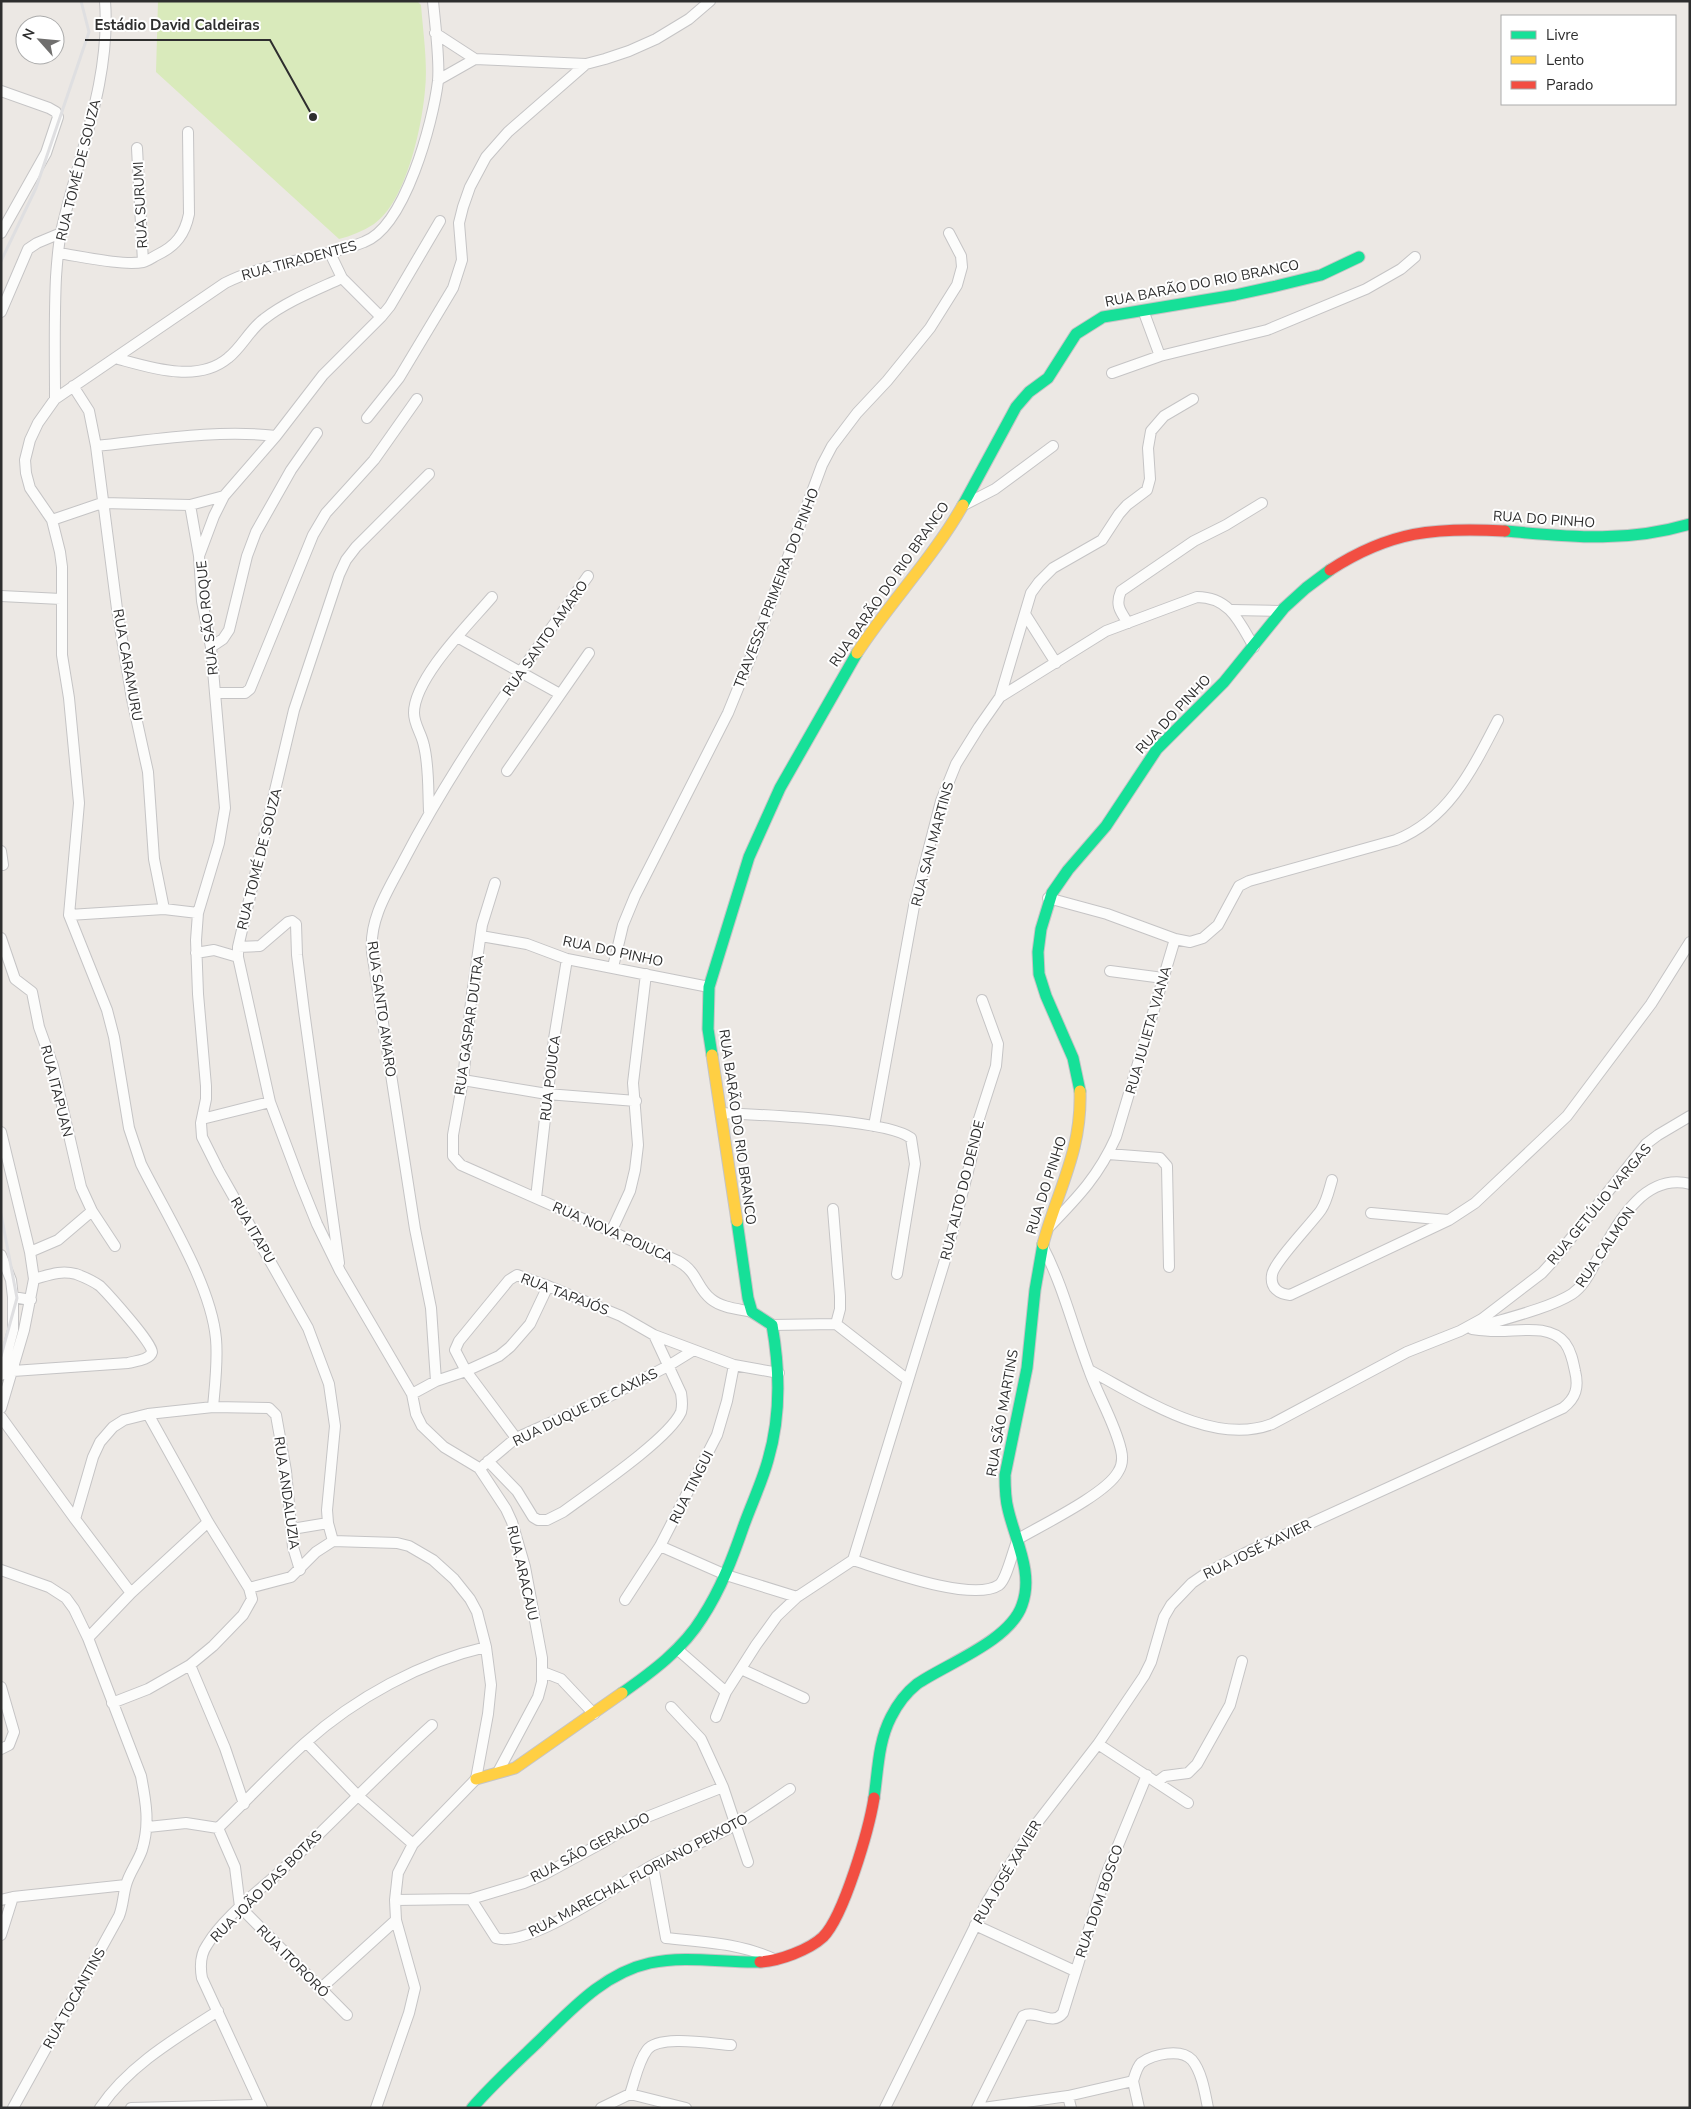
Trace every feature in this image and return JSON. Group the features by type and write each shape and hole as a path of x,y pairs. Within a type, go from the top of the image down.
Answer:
{"street":[{"name":"RUA TOMÉ DE SOUZA","path":"55,399 54,312 58,253 61,233 88,131 100,75 105,36 105,1"},
{"name":"RUA TIRADENTES","path":"52,520 30,488 26,473 26,460 30,440 38,423 55,399 225,282 263,268 330,253 365,242 378,235 385,227 416,168 427,134 438,80 433,1"},
{"path":"438,80 475,60 586,64 629,51 656,39 689,19 710,1"},
{"path":"435,33 475,60"},
{"path":"367,418 399,378 452,288 462,260 459,224 463,207 470,187 486,157 508,132 586,64"},
{"path":"1,91 49,108 56,112 58,117 51,141 1,233"},
{"path":"58,253 111,262 143,262 167,250 178,241 187,225 189,214 188,132"},
{"name":"RUA SURUMI","path":"137,148 143,262"},
{"name":"RUA SÃO ROQUE","path":"198,913 219,843 225,808 211,647 202,601 199,556 214,516 224,496 276,436 323,375 390,306 440,221"},
{"path":"1,312 28,249 37,242 61,233"},
{"name":"TRAVESSA PRIMEIRA DO PINHO","path":"613,967 622,925 728,713 752,654 822,465 842,431 887,381 930,328 957,285 962,268 962,256 949,233"},
{"path":"330,253 342,278 381,317"},
{"name":"RUA BARÃO DO RIO BRANCO","path":"752,1312 736,1227 722,1113 709,1044 709,987 749,857 780,788 845,671 880,618 936,547 962,507 1021,399 1048,378 1076,334 1103,317 1276,286 1321,274 1341,267 1359,257"},
{"path":"1112,373 1160,356 1267,330 1366,289 1401,269 1415,257"},
{"path":"115,358 168,371 198,370 216,366 237,349 264,319 297,299 342,278"},
{"path":"1143,310 1160,356"},
{"name":"RUA CARAMURU","path":"73,386 89,411 96,446 102,503 132,699 148,772 154,859 164,909"},
{"path":"215,694 245,693 250,689 313,535 326,513 374,460 417,399"},
{"path":"1000,697 1031,593 1039,582 1064,561 1102,540 1118,514 1147,490 1150,479 1148,448 1151,431 1164,416 1193,399"},
{"path":"211,647 224,639 229,630 247,556 256,532 291,470 317,433"},
{"path":"96,446 159,438 183,438 218,434 276,436"},
{"path":"962,507 995,488 1053,446"},
{"name":"RUA TOMÉ DE SOUZA","path":"340,1272 317,1224 270,1102 238,952 294,710 339,575 346,560 356,547 429,474"},
{"path":"75,1519 100,1442 113,1427 119,1423 148,1414 213,1407 216,1340 213,1320 191,1263 141,1164 135,1148 129,1128 108,1010 69,915 79,803 69,698 62,655 60,552 52,520 102,503 190,505 224,496"},
{"path":"1128,623 1118,608 1117,599 1121,591 1194,541 1226,525 1262,503"},
{"path":"190,505 199,556"},
{"name":"RUA DO PINHO","path":"1042,1245 1073,1159 1080,1120 1078,1072 1073,1054 1044,992 1039,975 1039,942 1048,898 1065,873 1107,824 1159,747 1217,690 1281,612 1320,578 1352,556 1384,540 1441,530 1479,529 1605,538 1649,533 1690,524"},
{"name":"RUA SANTO AMARO","path":"436,1381 431,1308 406,1174 371,939 379,908 429,811 519,673 588,576"},
{"path":"1,596 61,600"},
{"path":"429,811 425,746 415,724 414,708 418,695 431,670 492,596"},
{"name":"RUA SAN MARTINS","path":"874,1126 914,906 941,801 956,764 979,727 1000,697 1106,631 1197,597 1212,599 1232,610"},
{"path":"1232,610 1281,612"},
{"path":"1232,610 1254,647"},
{"path":"1024,614 1056,663"},
{"path":"457,637 560,694"},
{"path":"507,771 589,653"},
{"path":"1048,898 1107,914 1175,939 1190,942 1203,938 1218,925 1239,886 1249,881 1412,834 1436,816 1455,796 1473,768 1498,720"},
{"path":"1,851 3,866"},
{"name":"RUA GASPAR DUTRA","path":"461,1165 455,1161 452,1150 463,1080 471,1002 485,914 495,883"},
{"path":"69,915 164,909 198,913"},
{"name":"RUA ITAPU","path":"198,913 196,953 206,1086 202,1137 218,1171 308,1328 329,1384 335,1426 327,1510 333,1541"},
{"path":"196,953 214,950 238,952 260,946 288,922 292,921 296,924 297,954 304,1011 318,1100 340,1272"},
{"name":"RUA DO PINHO","path":"482,936 527,944 567,959 709,987"},
{"name":"RUA ITAPUAN","path":"1,938 15,979 32,992 40,1027 53,1066 81,1187 92,1211 115,1246"},
{"name":"RUA JULIETA VIANA","path":"1047,1229 1086,1189 1108,1154 1116,1137 1175,939"},
{"path":"1332,1180 1322,1208 1278,1264 1272,1275 1274,1288 1280,1294 1290,1295 1449,1220 1475,1203 1567,1116 1651,1004 1690,942"},
{"name":"RUA POJUCA","path":"536,1198 554,1039 567,959"},
{"path":"1110,971 1162,978"},
{"path":"611,1232 630,1190 635,1170 638,1145 636,1101 633,1083 646,974"},
{"name":"RUA ALTO DO DENDE","path":"853,1560 948,1251 972,1156 977,1125 996,1066 998,1044 982,1000"},
{"path":"463,1080 547,1094 636,1101"},
{"path":"202,1119 270,1102"},
{"path":"722,1113 794,1117 874,1126 903,1133 911,1138 915,1164 897,1274"},
{"name":"RUA GETÚLIO VARGAS","path":"1089,1370 1177,1415 1198,1423 1223,1429 1259,1429 1280,1420 1407,1352 1460,1331 1492,1313 1542,1273 1562,1251 1636,1155 1658,1135 1690,1116"},
{"path":"1,1132 30,1252 34,1279 31,1300 13,1371 1,1408"},
{"path":"1108,1154 1160,1158 1165,1161 1167,1166 1169,1267"},
{"name":"RUA NOVA POJUCA","path":"461,1165 685,1265 690,1269 710,1299 718,1304 752,1312"},
{"name":"RUA CALMON","path":"1460,1331 1472,1329 1560,1300 1573,1293 1584,1283 1621,1218 1641,1196 1655,1187 1669,1183 1682,1182 1690,1184"},
{"path":"833,1209 840,1296 840,1309 836,1324"},
{"path":"30,1252 58,1240 92,1211"},
{"path":"1371,1213 1449,1220"},
{"path":"716,1717 726,1692 770,1625 797,1597 853,1560 920,1582 953,1588 987,1588 1000,1584 1018,1539 1100,1491 1119,1472 1122,1463 1122,1451 1089,1370 1064,1295 1042,1245"},
{"name":"RUA SÃO MARTINS","path":"472,2108 493,2085 560,2021 596,1989 621,1973 638,1966 669,1960 750,1962 776,1960 816,1943 824,1935 838,1911 856,1865 870,1820 880,1746 883,1733 894,1709 916,1685 1003,1631 1015,1618 1022,1606 1026,1574 1018,1539 1005,1504 1005,1474 1024,1390 1032,1307 1042,1245"},
{"path":"1,1255 11,1280 13,1297 13,1330 1,1375"},
{"path":"13,1371 128,1363 151,1356 151,1347 136,1327 95,1283 75,1274 58,1272 34,1279"},
{"name":"RUA ARACAJU","path":"340,1272 412,1394 416,1414 422,1426 444,1447 479,1468 506,1509 512,1522 525,1567 543,1672 538,1697 498,1772"},
{"name":"RUA TAPAJÓS","path":"516,1438 466,1371 455,1353 456,1346 514,1276 522,1276 548,1286 621,1316 654,1335 734,1365 779,1373"},
{"path":"412,1394 436,1381 466,1371 499,1356 515,1342 530,1324 548,1286"},
{"path":"13,1297 31,1300"},
{"path":"752,1312 772,1326 836,1324 908,1380"},
{"path":"376,2108 409,2013 415,1988 396,1920 395,1900 398,1873 413,1844 476,1779 515,1768 594,1714 649,1674 677,1648 702,1619 726,1575 768,1460 772,1442 779,1373 772,1326"},
{"name":"RUA JOSÉ XAVIER","path":"886,2108 975,1925 1030,1832 1098,1744 1144,1676 1151,1662 1164,1616 1178,1596 1208,1572 1245,1553 1563,1408 1570,1402 1575,1394 1577,1380 1571,1354 1560,1338 1553,1334 1536,1330 1496,1331 1472,1329"},
{"path":"488,1462 517,1491 533,1517 538,1520 547,1520 563,1512 641,1453 673,1424 682,1410 683,1401 654,1335"},
{"name":"RUA DUQUE DE CAXIAS","path":"479,1468 516,1438 608,1397 668,1366 694,1350"},
{"name":"RUA TINGUI","path":"626,1600 660,1546 717,1435 727,1401 734,1365"},
{"name":"RUA ANDALUZIA","path":"213,1407 269,1408 276,1415 293,1547 300,1570"},
{"path":"112,1703 148,1688 190,1665 213,1646 243,1615 251,1602 250,1588 208,1522 148,1414"},
{"path":"1,1417 131,1593"},
{"path":"88,1638 131,1593 208,1522"},
{"path":"292,1529 328,1523"},
{"path":"250,1588 286,1580 300,1570 316,1552 333,1541 397,1543 409,1546 434,1560 454,1579 470,1599 477,1612 486,1647 491,1685 490,1699 476,1779"},
{"path":"660,1546 726,1575 797,1597"},
{"path":"1,1570 37,1581 66,1598 74,1609 88,1638 140,1776 145,1796 148,1827 191,1824 218,1828"},
{"path":"218,1828 306,1742 358,1703 410,1674 461,1653 486,1647"},
{"path":"677,1648 726,1692"},
{"path":"1157,1782 1165,1776 1188,1773 1197,1764 1230,1705 1242,1662"},
{"path":"190,1665 225,1748 244,1804"},
{"path":"741,1669 804,1698"},
{"path":"543,1672 561,1679 594,1714"},
{"path":"1,1687 14,1732 10,1745 1,1749"},
{"path":"671,1707 701,1740 723,1787 748,1862"},
{"name":"RUA JOÃO DAS BOTAS","path":"262,2107 202,1978 200,1967 205,1947 210,1939 240,1907 432,1725"},
{"path":"306,1742 357,1795 413,1844"},
{"path":"1098,1744 1188,1803"},
{"name":"RUA DOM BOSCO","path":"977,2108 1023,2016 1033,2014 1049,2019 1059,2018 1062,2014 1105,1877 1147,1775"},
{"name":"RUA SÃO GERALDO","path":"395,1900 471,1899 543,1875 642,1819 723,1787"},
{"name":"RUA MARECHAL FLORIANO PEIXOTO","path":"471,1899 496,1938 503,1940 516,1939 554,1923 652,1866 735,1825 790,1790"},
{"name":"RUA TOCANTINS","path":"13,2108 113,1929 124,1903 126,1885 142,1850 148,1827"},
{"path":"218,1828 235,1867 240,1907"},
{"path":"652,1866 666,1938 738,1946 757,1951 776,1960"},
{"path":"1,1900 126,1885"},
{"path":"1,1935 14,1897"},
{"name":"RUA ITORORÓ","path":"240,1907 347,2014"},
{"path":"320,1989 396,1920"},
{"path":"975,1925 1075,1971"},
{"path":"100,2108 110,2092 129,2073 218,2011"},
{"path":"601,2108 630,2094 644,2055 656,2042 674,2041 731,2045"},
{"path":"983,2108 1068,2096 1128,2082 1138,2067 1146,2061 1161,2055 1185,2055 1192,2061 1198,2070 1208,2108"},
{"path":"1128,2082 1139,2108"},
{"path":"630,2094 649,2103 686,2108"},
{"path":"1068,2096 1071,2108"},
{"path":"131,2108 262,2107"}],"green space":[{"path":"158,1 417,1 421,5 426,59 423,105 410,163 395,199 385,213 370,227 339,239 156,72"}],"railway":[{"path":"1,261 36,188 89,32 81,1"},
{"path":"1,1214 17,1298 1,1356"}],"traffic: fast":[{"path":"963,505 1016,407 1029,392 1048,378 1076,334 1103,317 1235,295 1276,286 1321,275 1359,257"},
{"path":"1505,531 1598,537 1643,534 1690,524"},
{"path":"1080,1091 1073,1058 1046,996 1039,974 1038,952 1041,929 1052,893 1068,870 1106,826 1157,749 1224,682 1284,608 1330,570"},
{"path":"712,1055 708,1029 709,987 749,857 780,788 857,653"},
{"path":"622,1693 676,1650 686,1640 709,1607 731,1561 768,1460 777,1410 777,1359 772,1325 752,1312 748,1298 737,1221"},
{"path":"874,1798 883,1736 896,1708 917,1684 991,1641 1005,1630 1015,1618 1022,1605 1025,1593 1025,1569 1007,1505 1005,1475 1027,1368 1035,1290 1043,1244"},
{"path":"472,2108 576,2005 618,1975 633,1968 664,1961 691,1959 760,1962"}],"traffic: slow":[{"path":"857,653 925,562 963,505"},
{"path":"712,1055 737,1221"},
{"path":"1043,1244 1073,1151 1080,1113 1080,1091"},
{"path":"476,1779 515,1768 622,1693"}],"traffic: jam":[{"path":"1330,570 1373,547 1393,539 1414,534 1457,530 1505,531"},
{"path":"760,1962 776,1960 810,1946 823,1937 831,1926 847,1892 867,1830 874,1798"}],"place":[{"name":"Estádio David Caldeiras","path":"313,117"}]}
